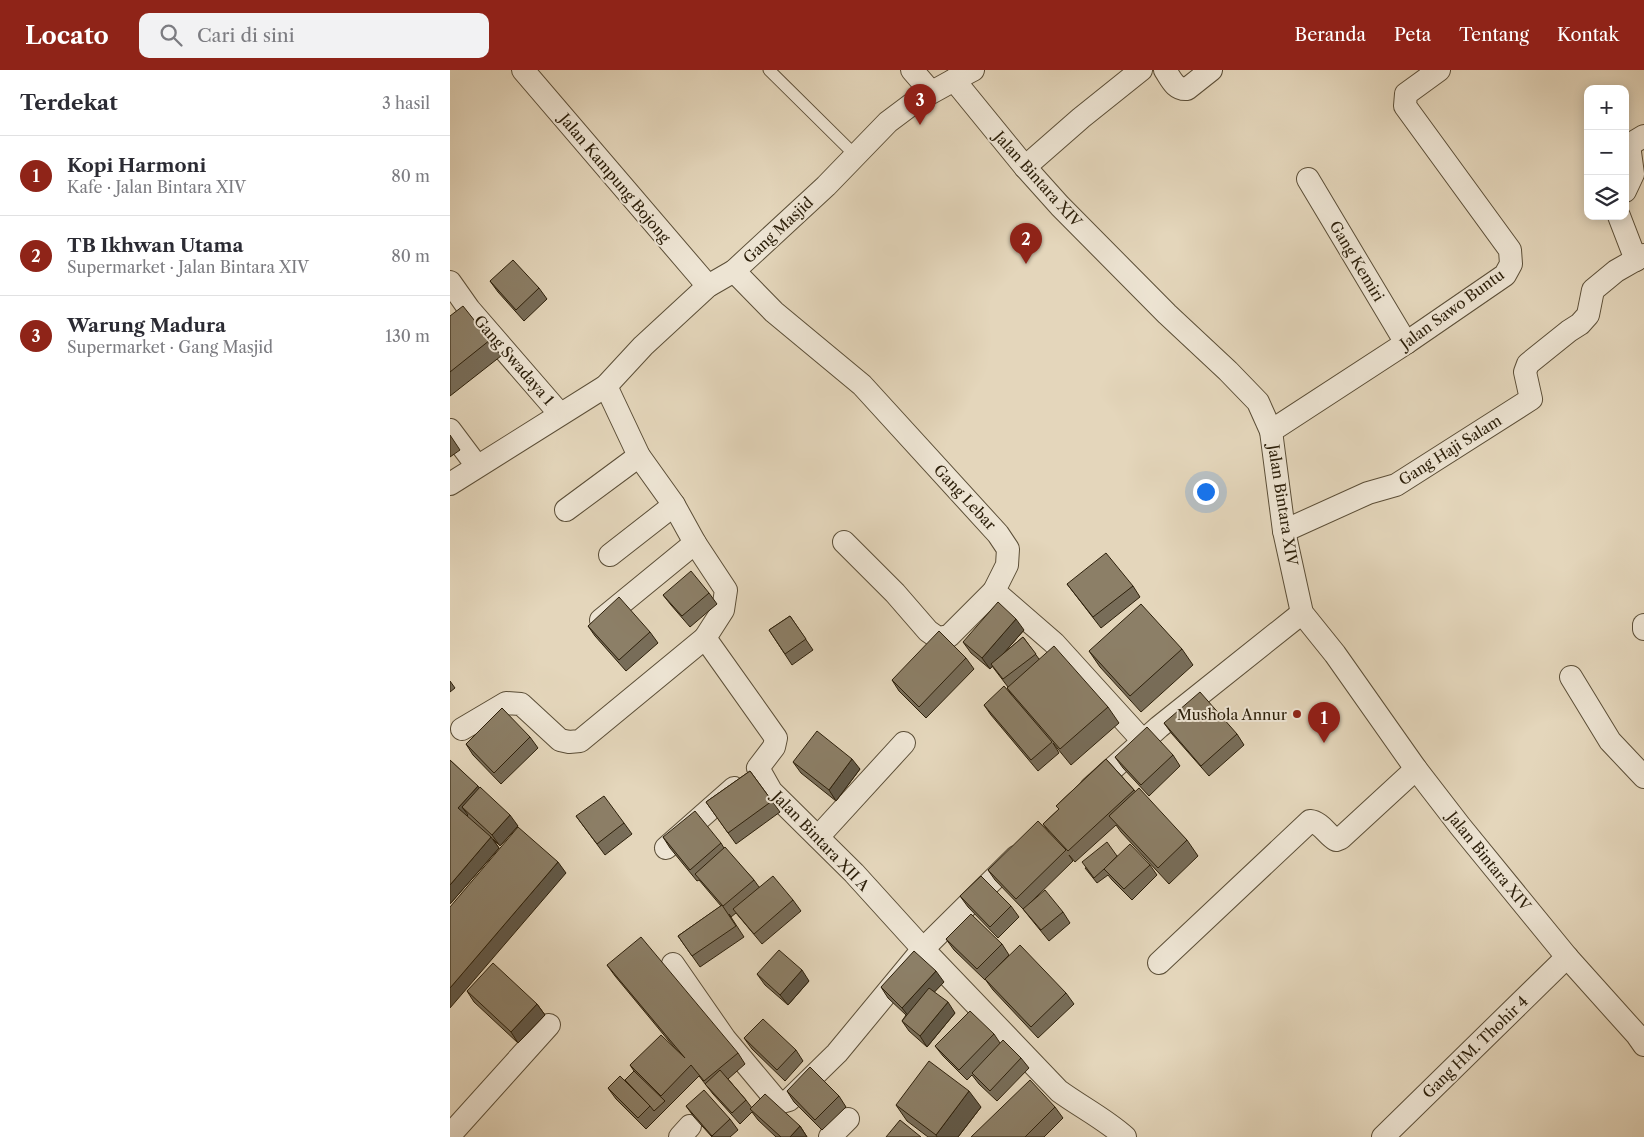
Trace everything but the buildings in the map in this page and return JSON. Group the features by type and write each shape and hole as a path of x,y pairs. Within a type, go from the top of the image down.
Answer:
{"street":[{"name":"Jalan Kampung Bojong","path":"523,70 708,286"},
{"path":"912,70 931,92"},
{"path":"1025,167 1081,118 1141,70"},
{"path":"1165,70 1176,86 1182,90 1187,89 1212,70"},
{"name":"Jalan Sawo Buntu","path":"1271,431 1406,343 1505,275 1511,264 1510,250 1405,106 1406,94 1439,70"},
{"name":"Gang Masjid","path":"450,484 606,386 643,346 708,286 734,271 826,186 888,122 931,92 964,75"},
{"name":"Jalan Bintara XIV","path":"964,75 1025,167 1103,250 1258,402 1271,431 1284,531 1302,614 1335,654 1416,769 1497,872 1567,957 1642,1036"},
{"path":"1629,183 1634,174 1629,145 1644,136"},
{"name":"Gang Kemiri","path":"1308,179 1406,343"},
{"path":"1620,220 1640,257"},
{"name":"Gang Haji Salam","path":"1284,531 1368,493 1396,485 1530,399 1525,372 1528,364 1580,324 1588,315 1593,290 1616,271 1640,257"},
{"name":"Gang Lebar","path":"734,271 781,318 862,385 998,534 1008,549 1007,564 994,591 949,636 938,638 928,631 895,593 844,542"},
{"name":"Gang Swadaya 1","path":"450,282 469,309 560,414"},
{"path":"462,729 506,703 521,704 560,740 569,742 580,741 705,638 723,610 726,590 695,543 674,505 639,456 606,386"},
{"path":"450,430 477,466"},
{"path":"566,510 639,456"},
{"path":"610,555 674,505"},
{"path":"601,620 695,543"},
{"path":"994,591 1054,644 1143,741"},
{"path":"1079,799 1143,741 1302,614"},
{"path":"666,848 758,768 774,747 776,738 705,638"},
{"path":"1571,677 1610,741 1644,776"},
{"path":"818,837 904,743"},
{"name":"Jalan Bintara XII A","path":"758,768 771,791 854,873 923,949 1059,1091 1114,1133"},
{"path":"1159,963 1310,821 1315,822 1332,838 1336,840 1341,838 1416,769"},
{"path":"673,964 725,1039 777,1101 789,1100 836,1054 923,949 1029,844"},
{"name":"Gang HM. Thohir 4","path":"1383,1137 1567,957"},
{"path":"454,1132 549,1025"},
{"path":"830,1137 848,1119"}],"lane":[{"path":"770,70 855,155"}],"place":[{"name":"Warung Madura","path":"920,125"},
{"name":"TB Ikhwan Utama","path":"1026,264"},
{"name":"Mushola Annur","path":"1297,714"},
{"name":"Kopi Harmoni","path":"1324,743"}]}
